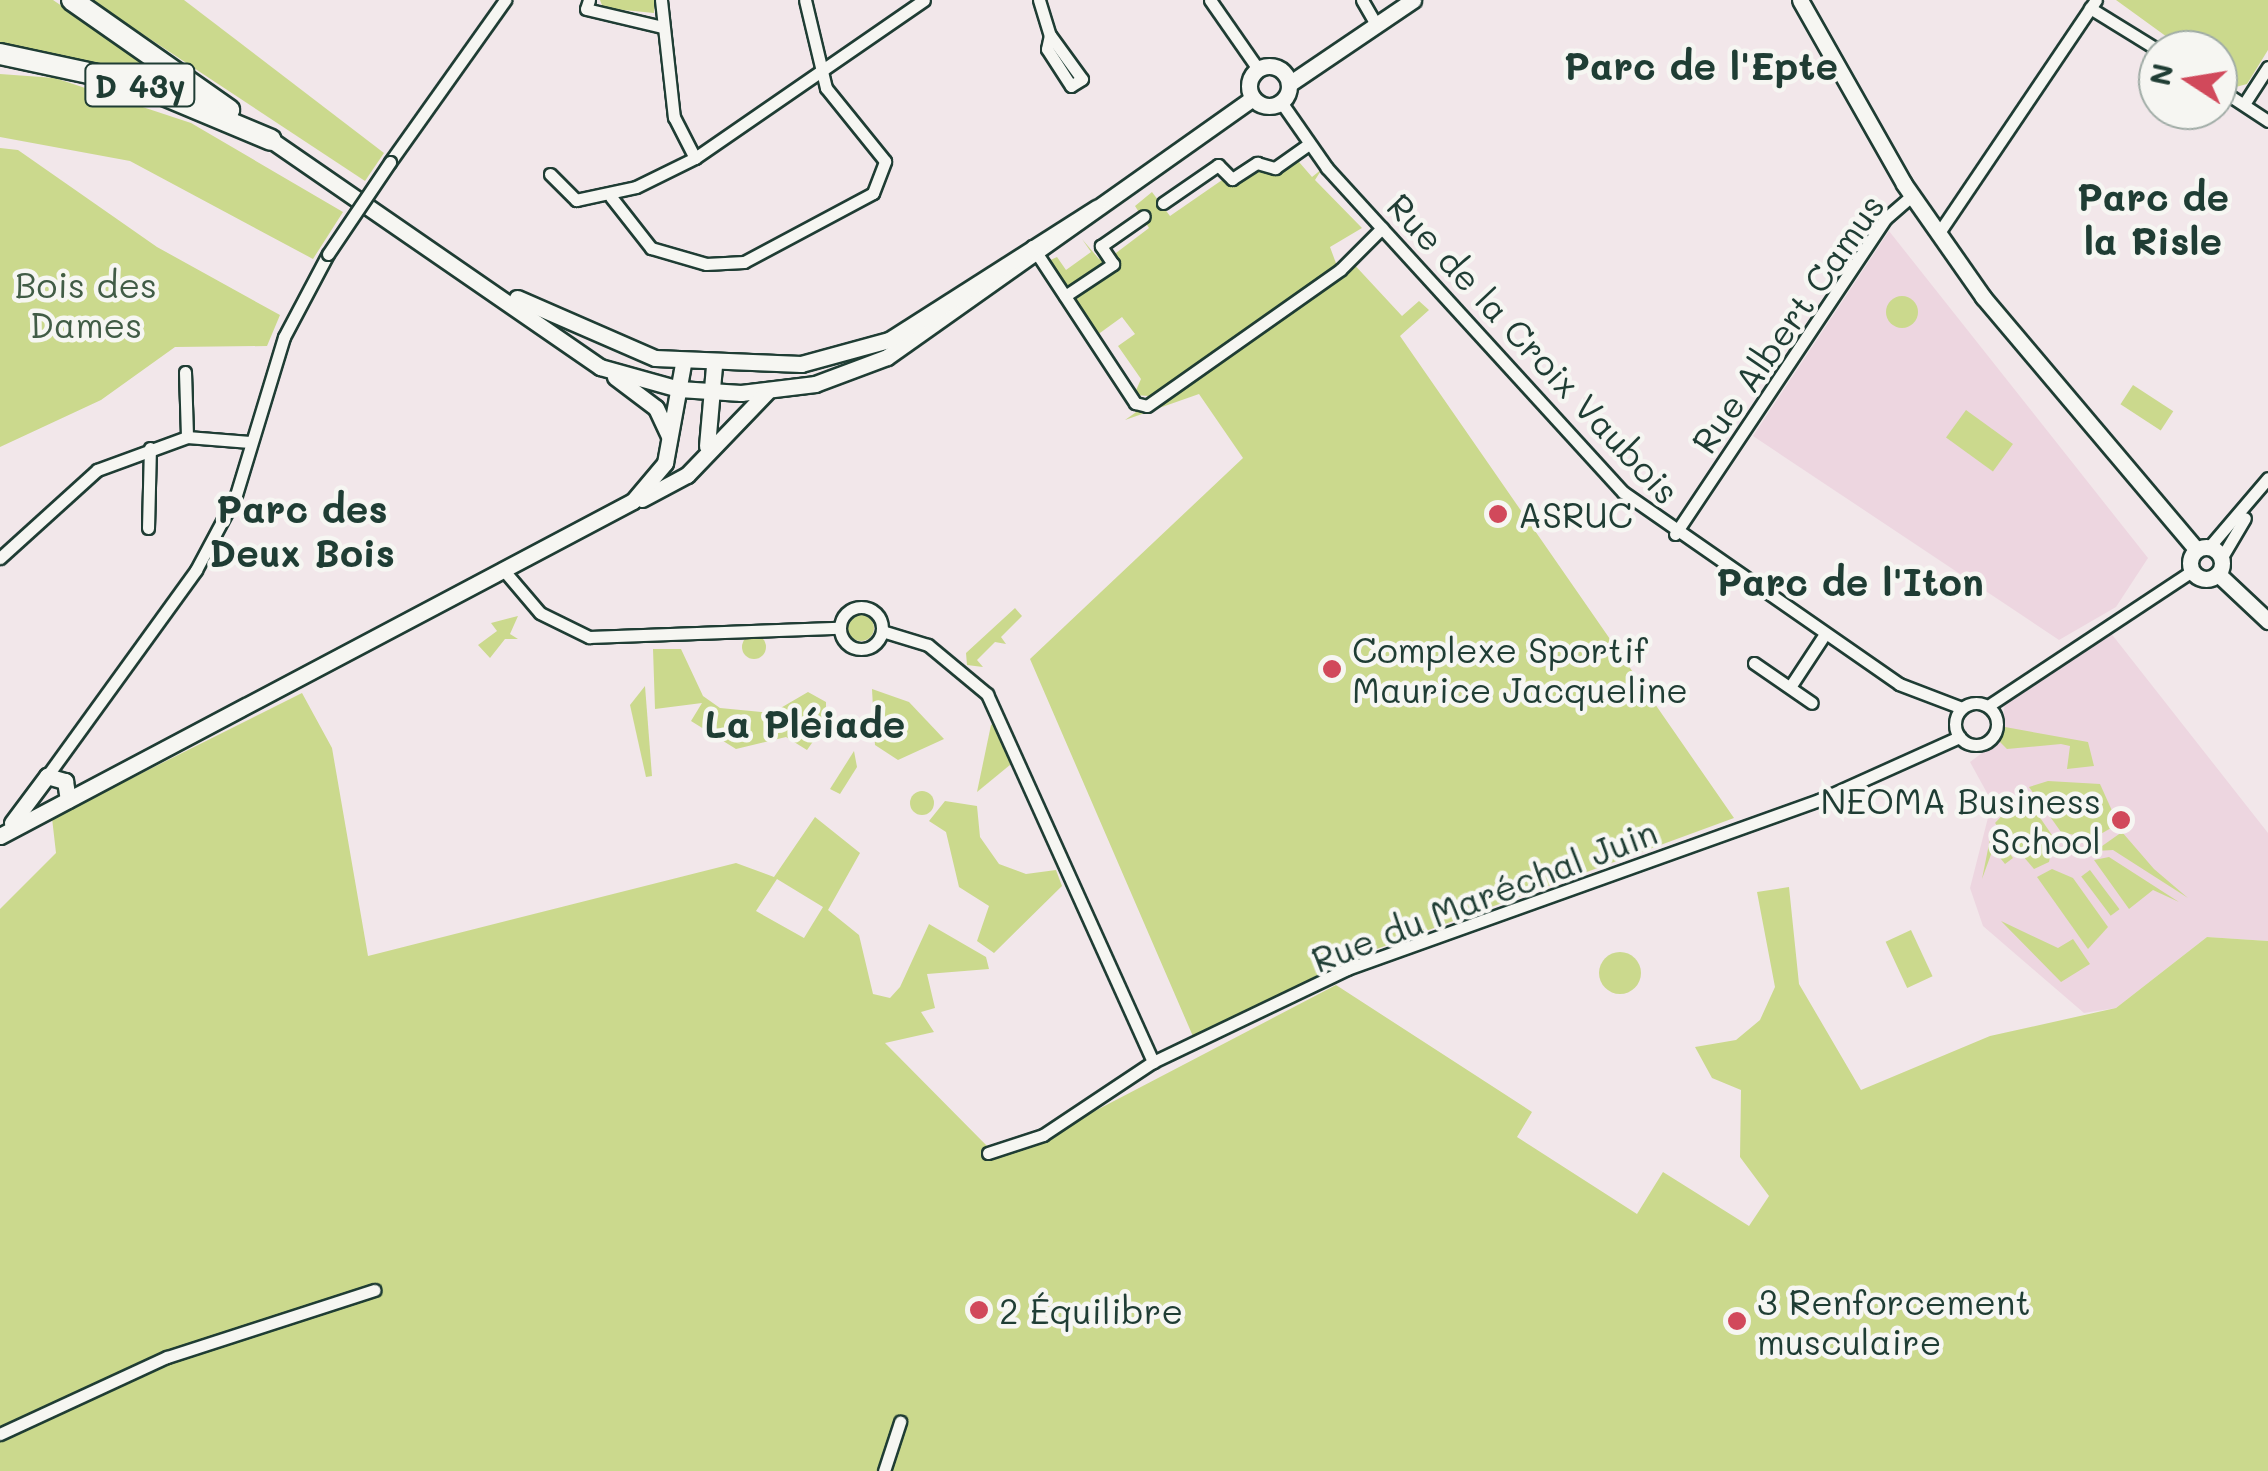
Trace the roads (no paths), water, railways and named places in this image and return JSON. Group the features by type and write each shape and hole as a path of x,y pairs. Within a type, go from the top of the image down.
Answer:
{"highway":[{"path":"72,0 272,140"},
{"name":"D 43y","path":"0,54 135,83 272,140"}],"street":[{"path":"0,835 52,810 61,784 61,752 196,570 236,495 284,337 328,254 505,0"},
{"path":"589,0 586,10 662,27"},
{"path":"661,0 674,117 695,158"},
{"path":"611,197 651,248 706,264 744,262 873,192 885,161 820,73 805,0"},
{"path":"550,174 576,200 611,197 695,158 924,0"},
{"path":"1040,0 1050,35"},
{"path":"1210,0 1258,69 1286,78 1413,0"},
{"path":"1362,0 1376,24"},
{"path":"1800,0 1912,195 2050,384 2268,621"},
{"path":"1938,234 2093,4 2138,36"},
{"path":"2244,104 2268,67"},
{"path":"1253,98 1258,69"},
{"path":"436,250 585,334 683,364 801,364 889,340 1036,252 1253,98 1280,102 1286,78"},
{"path":"2238,100 2268,121"},
{"name":"Rue de la Croix Vaubois","path":"1280,102 1309,144 1382,228 1623,492 1675,534 1916,693 1962,708"},
{"name":"D 43y","path":"272,140 600,367 679,389 767,392 841,376 903,347 1036,252"},
{"path":"1162,203 1218,165 1232,178 1257,163 1275,168 1309,144"},
{"name":"Rue Albert Camus","path":"1675,534 1886,218 1912,195"},
{"path":"1065,296 1112,264 1101,246 1144,216"},
{"path":"1036,252 1136,403 1147,406 1341,269 1382,228"},
{"path":"633,501 661,472 683,364"},
{"path":"705,454 714,366"},
{"path":"600,367 656,408 670,442"},
{"path":"186,372 187,438"},
{"path":"0,835 36,796 61,784 94,786 683,478 767,392"},
{"path":"0,558 61,496 150,448 187,438 250,442"},
{"path":"148,528 150,448"},
{"path":"1988,706 1997,723 1990,739 1975,745 1959,737 1962,708 1988,706 2212,557 2268,478"},
{"path":"2192,572 2212,557"},
{"path":"506,572 540,613 588,637 840,628 862,606 882,631 928,645 987,694 1153,1062"},
{"path":"840,628 859,650 882,631"},
{"path":"1790,688 1825,634"},
{"path":"1754,663 1812,702"},
{"name":"Rue du Maréchal Juin","path":"988,1153 1044,1135 1153,1062 1348,969 1819,800 1959,737"},
{"path":"36,796 52,810"},
{"path":"0,1434 167,1357 374,1290"},
{"path":"884,1471 900,1422"}],"place":[{"name":"ASRUC","path":"1498,514"},
{"name":"Complexe Sportif Maurice Jacqueline","path":"1332,669"},
{"name":"NEOMA Business School","path":"2121,820"},
{"name":"2 Équilibre","path":"979,1310"},
{"name":"3 Renforcement musculaire","path":"1737,1321"}],"district":[{"name":"Parc de l'Epte","path":"1701,66"},
{"name":"Parc de la Risle","path":"2153,219"},
{"name":"Parc des Deux Bois","path":"302,531"},
{"name":"Parc de l'Iton","path":"1850,582"},
{"name":"La Pléiade","path":"805,724"}],"park label":[{"name":"Bois des Dames","path":"86,304"}]}
